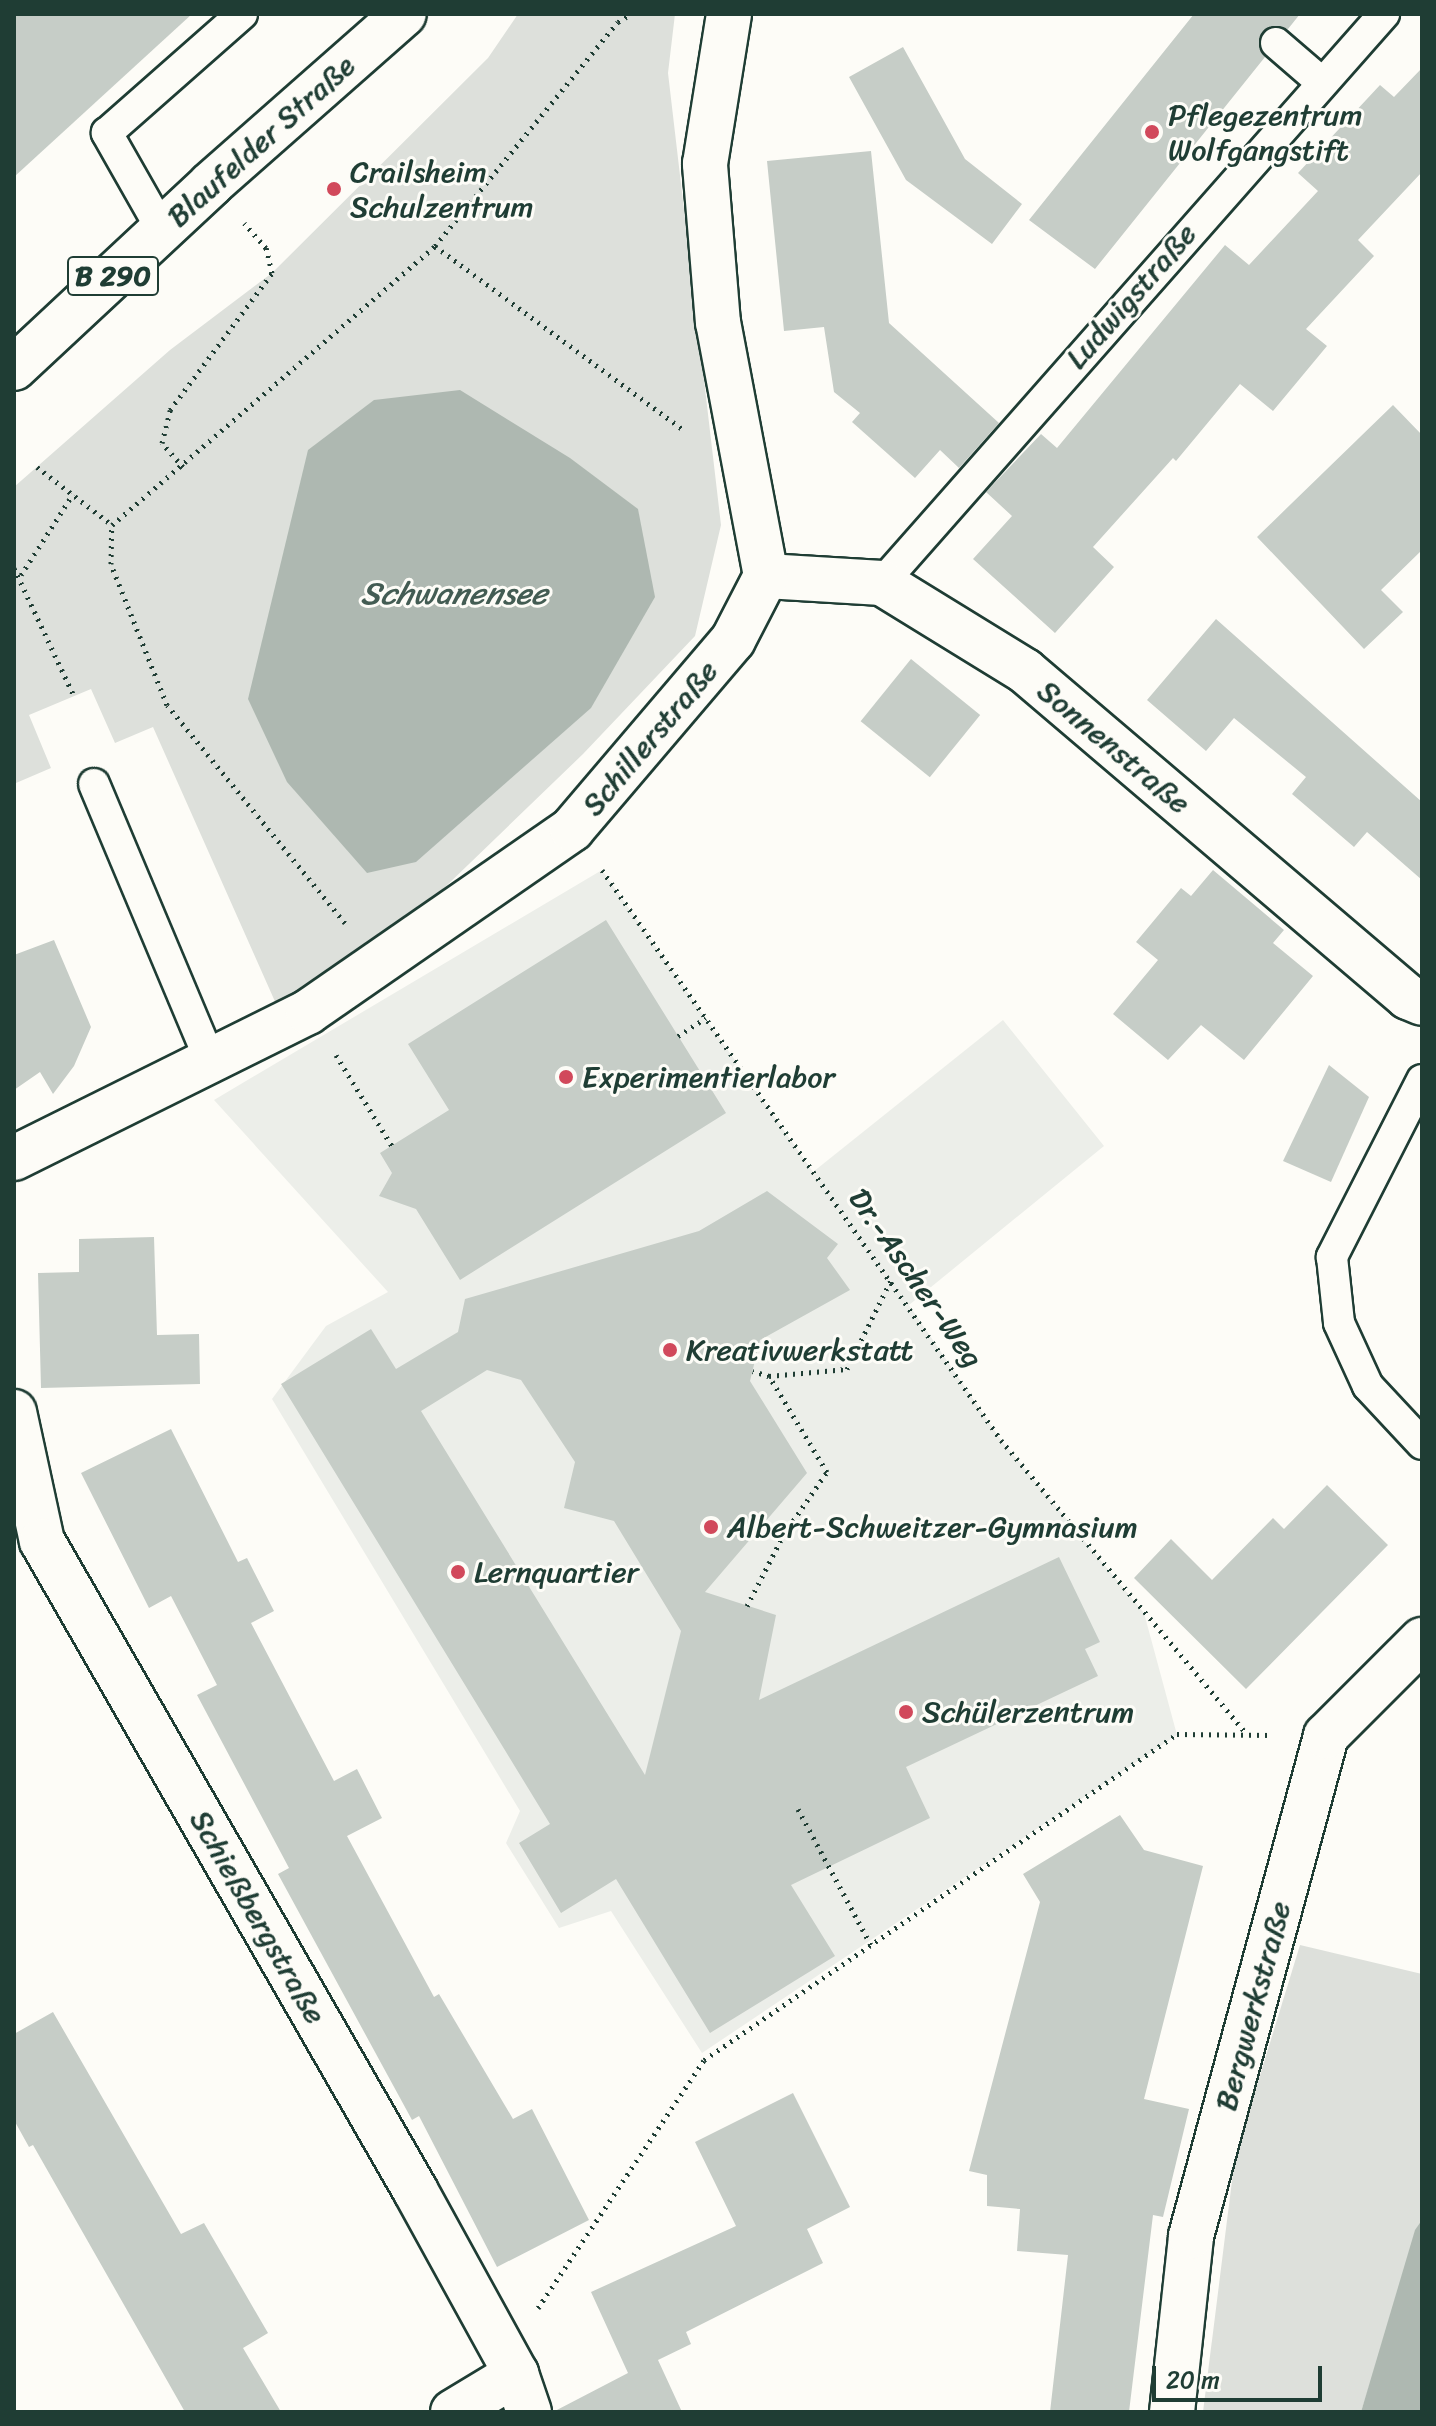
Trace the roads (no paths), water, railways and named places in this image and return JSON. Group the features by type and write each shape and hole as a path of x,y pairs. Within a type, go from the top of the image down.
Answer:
{"street":[{"name":"Blaufelder Straße","path":"14,368 211,184 404,14"},
{"path":"729,14 705,164 718,323 766,576"},
{"name":"Sonnenstraße","path":"766,576 882,583 1025,671 1408,997 1422,1003"},
{"name":"Schillerstraße","path":"14,1158 211,1063 308,1012 572,829 733,640 766,576"},
{"name":"Schießbergstraße","path":"14,1412 42,1541 494,2334 523,2393"},
{"name":"Bergwerkstraße","path":"1172,2412 1191,2236 1326,1736 1422,1640"},
{"path":"453,2412 523,2393"}],"lane":[{"path":"162,230 107,133 242,14"},
{"name":"Ludwigstraße","path":"882,583 1320,81 1384,14"},
{"path":"1276,43 1320,81"},
{"path":"94,784 211,1063"},
{"path":"1422,1080 1332,1257 1339,1323 1368,1386 1422,1444"}],"water":[{"name":"Schwanensee","path":"460,390 570,458 638,509 655,597 591,708 416,862 367,873 287,782 248,699 308,450 374,400"},
{"path":"1422,2220 1422,2412 1361,2412 1415,2230"}],"place":[{"name":"Pflegezentrum Wolfgangstift","path":"1152,132"},
{"name":"Crailsheim Schulzentrum","path":"334,189"},
{"name":"Experimentierlabor","path":"566,1077"},
{"name":"Kreativwerkstatt","path":"670,1350"},
{"name":"Albert-Schweitzer-Gymnasium","path":"711,1527"},
{"name":"Lernquartier","path":"458,1572"},
{"name":"Schülerzentrum","path":"906,1712"}]}
